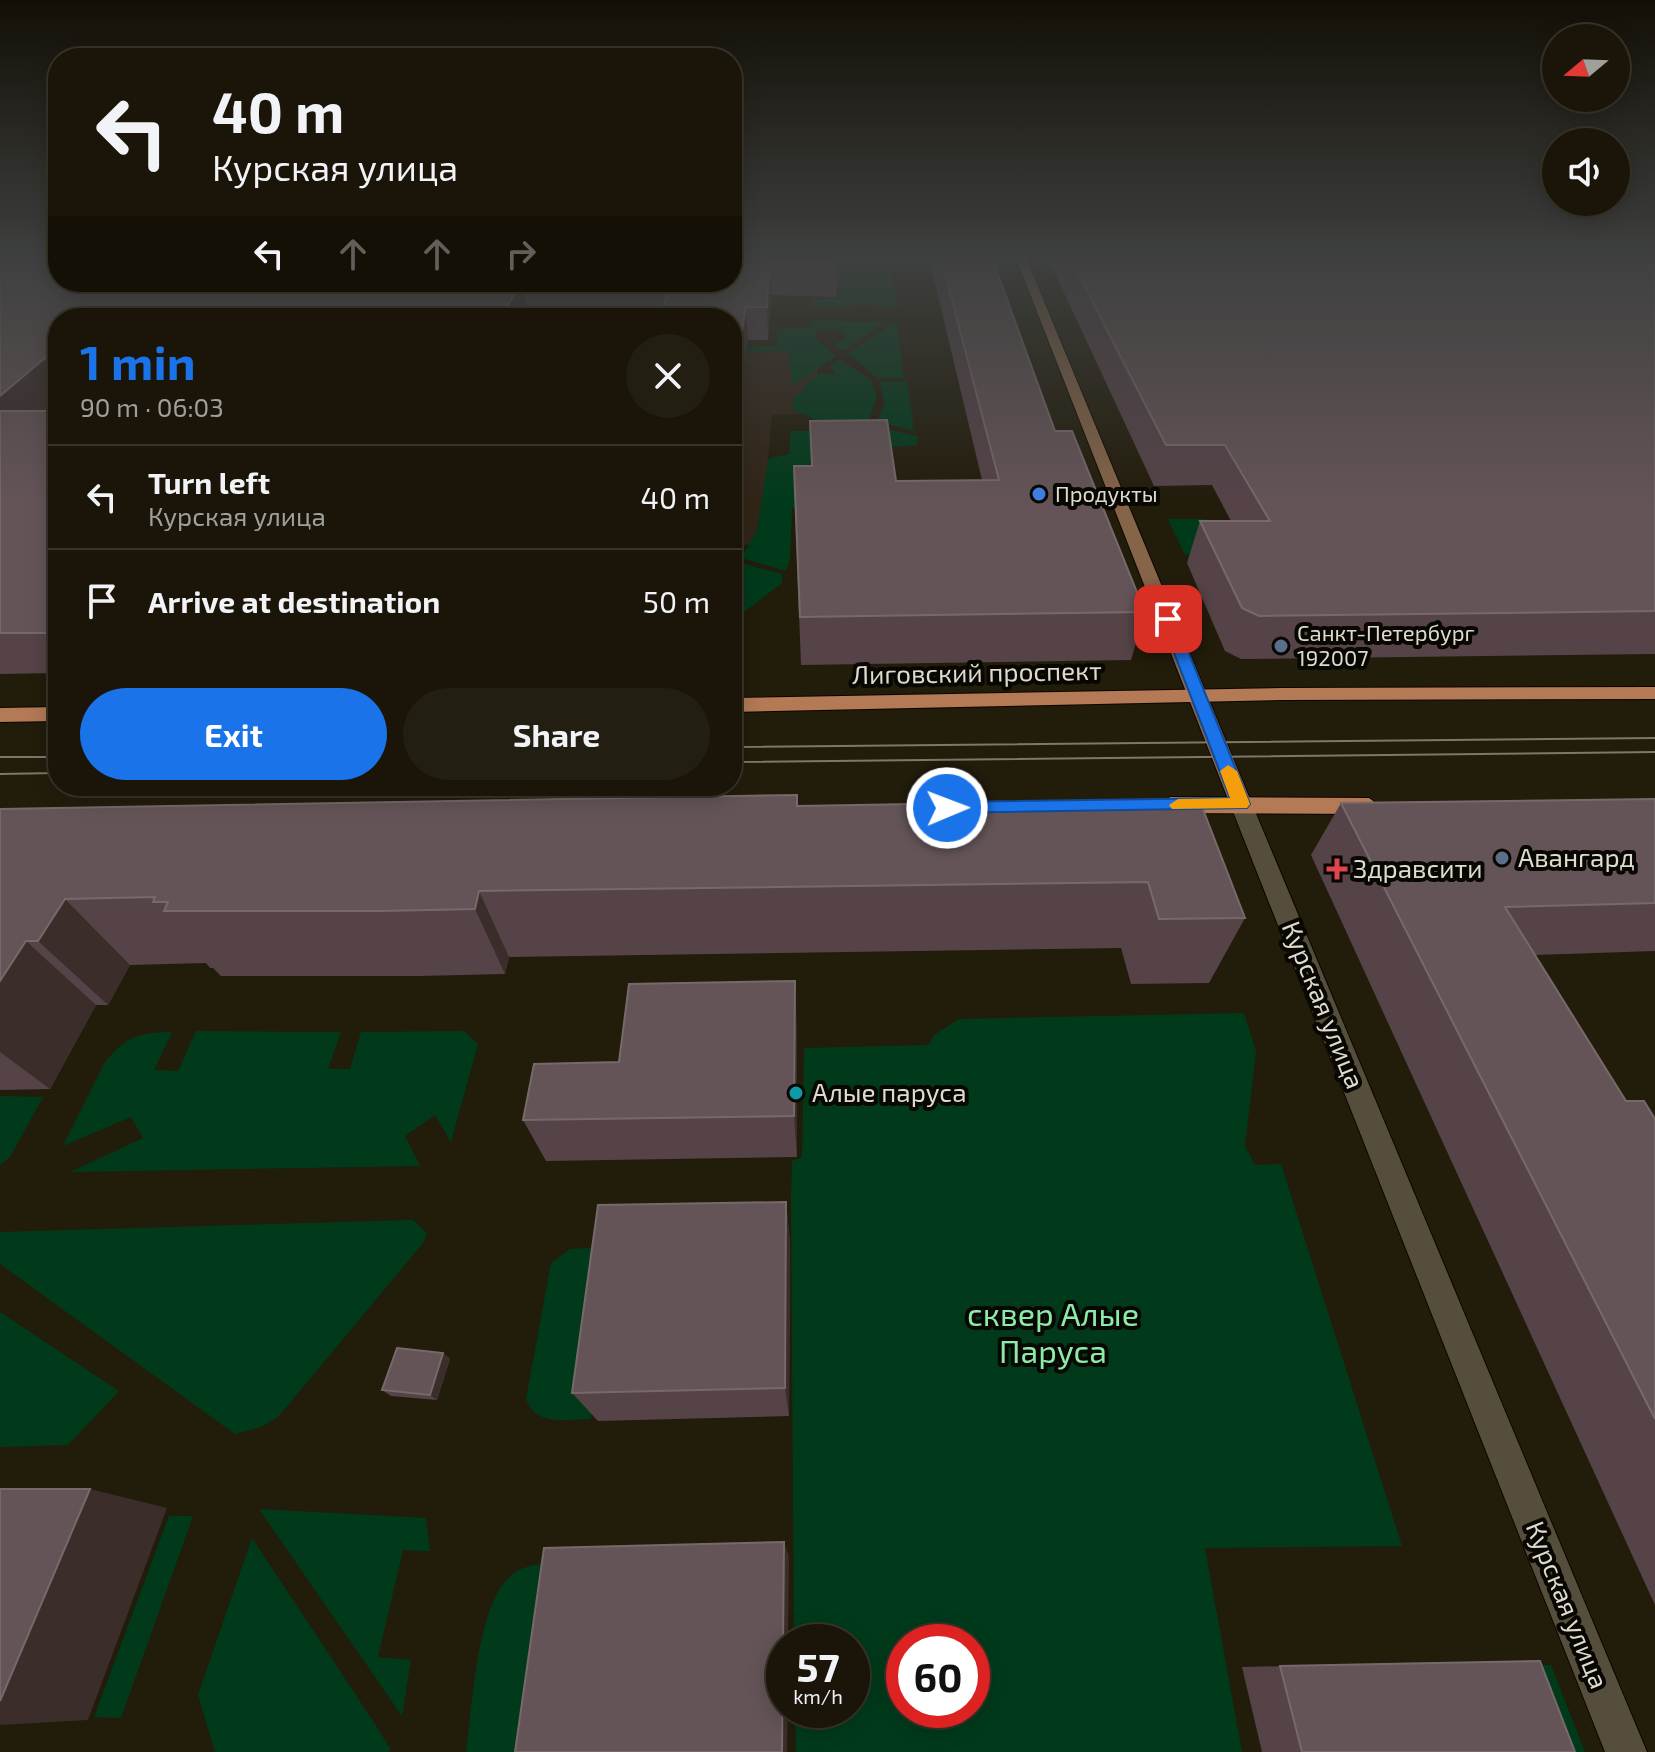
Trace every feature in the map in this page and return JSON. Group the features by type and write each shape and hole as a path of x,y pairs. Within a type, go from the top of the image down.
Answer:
{"main road":[{"name":"Лиговский проспект","path":"742,705 1198,696 1655,693"},
{"path":"0,715 48,714"},
{"path":"1146,805 1384,806"}],"street":[{"name":"Курская улица","path":"1054,340 1626,1752"}],"shaded area":[{"path":"819,349 815,414 772,415 764,504 754,544 742,546 742,351"}],"green space":[{"path":"777,340 817,340 836,356 793,385 788,351 742,352 742,348 777,346"},
{"path":"841,340 859,340 843,351 833,345"},
{"path":"868,340 899,340 904,378 877,378 848,353"},
{"path":"840,360 870,379 877,396 867,425 917,436 917,445 881,448 793,410 794,397 808,386 804,385 820,373 836,375 830,366"},
{"path":"907,381 914,430 918,432 877,421 885,404 880,382"},
{"path":"791,431 813,431 813,463 808,465 808,508 792,508 790,560 786,571 742,556 757,530 768,459 789,454"},
{"path":"1168,519 1206,519 1224,554 1185,555"},
{"path":"742,563 782,574 782,583 742,613"},
{"name":"сквер Алые Паруса","path":"1244,1013 1256,1051 1245,1146 1255,1165 1281,1164 1402,1546 1205,1548 1242,1752 796,1752 795,1728 870,1728 870,1624 794,1624 791,1196 792,1161 802,1157 804,1048 929,1045 934,1035 959,1019"},
{"path":"196,1031 341,1032 328,1069 350,1069 361,1032 464,1031 478,1044 451,1142 435,1115 405,1136 420,1166 70,1172 143,1138 131,1117 63,1146 105,1062 134,1037 172,1032 154,1070 178,1071"},
{"path":"0,1096 43,1097 10,1157 0,1165"},
{"path":"413,1220 427,1233 423,1243 279,1416 261,1427 235,1434 0,1264 0,1232"},
{"path":"612,1247 591,1419 544,1418 531,1408 526,1399 551,1263 570,1249"},
{"path":"0,1312 119,1391 68,1445 0,1447"},
{"path":"259,1509 426,1518 430,1551 403,1550 378,1657 411,1660 402,1716"},
{"path":"169,1516 193,1516 121,1718 94,1717"},
{"path":"252,1538 375,1724 391,1750 388,1752 215,1752 198,1695"},
{"path":"569,1563 544,1752 466,1752 478,1656 491,1606 501,1587 514,1573 527,1567"},
{"path":"1551,1665 1585,1752 1548,1752 1516,1666"}],"building":[{"path":"0,340 48,340 48,355 0,396"},
{"path":"962,340 1022,340 1055,431 1072,431 1145,612 800,617 794,466 812,466 810,421 887,420 896,481 999,480"},
{"path":"1112,340 1655,340 1655,611 1259,616 1242,608 1200,521 1270,521 1225,445 1166,445"},
{"path":"0,411 48,411 48,633 0,633"},
{"path":"797,795 797,806 1199,799 1245,918 1159,919 1148,882 479,891 475,909 381,911 164,911 168,902 153,902 155,897 65,899 38,941 26,941 0,981 0,809"},
{"path":"1655,799 1655,903 1505,907 1626,1101 1644,1101 1655,1119 1655,1419 1341,803"},
{"path":"795,981 794,1116 523,1120 534,1064 619,1062 629,984"},
{"path":"786,1202 785,1388 572,1393 598,1205"},
{"path":"397,1348 443,1353 430,1395 382,1390"},
{"path":"0,1489 90,1489 0,1701"},
{"path":"784,1542 783,1624 766,1624 766,1728 782,1728 782,1752 515,1752 544,1548"},
{"path":"1540,1661 1575,1752 1302,1752 1280,1666"}],"tram line":[{"path":"742,747 1655,738"},
{"path":"742,762 1655,752"},
{"path":"0,757 48,757"},
{"path":"0,774 48,773"}],"slow traffic":[{"path":"1178,805 1241,804 1228,771"}],"place":[{"name":"Продукты","path":"1039,494"},
{"name":"Санкт-Петербург 192007","path":"1281,646"},
{"name":"Авангард","path":"1502,858"},
{"name":"Здравсити","path":"1337,869"},
{"name":"Алые паруса","path":"796,1093"}],"route":[{"path":"947,808 1241,804 1168,619"}]}
